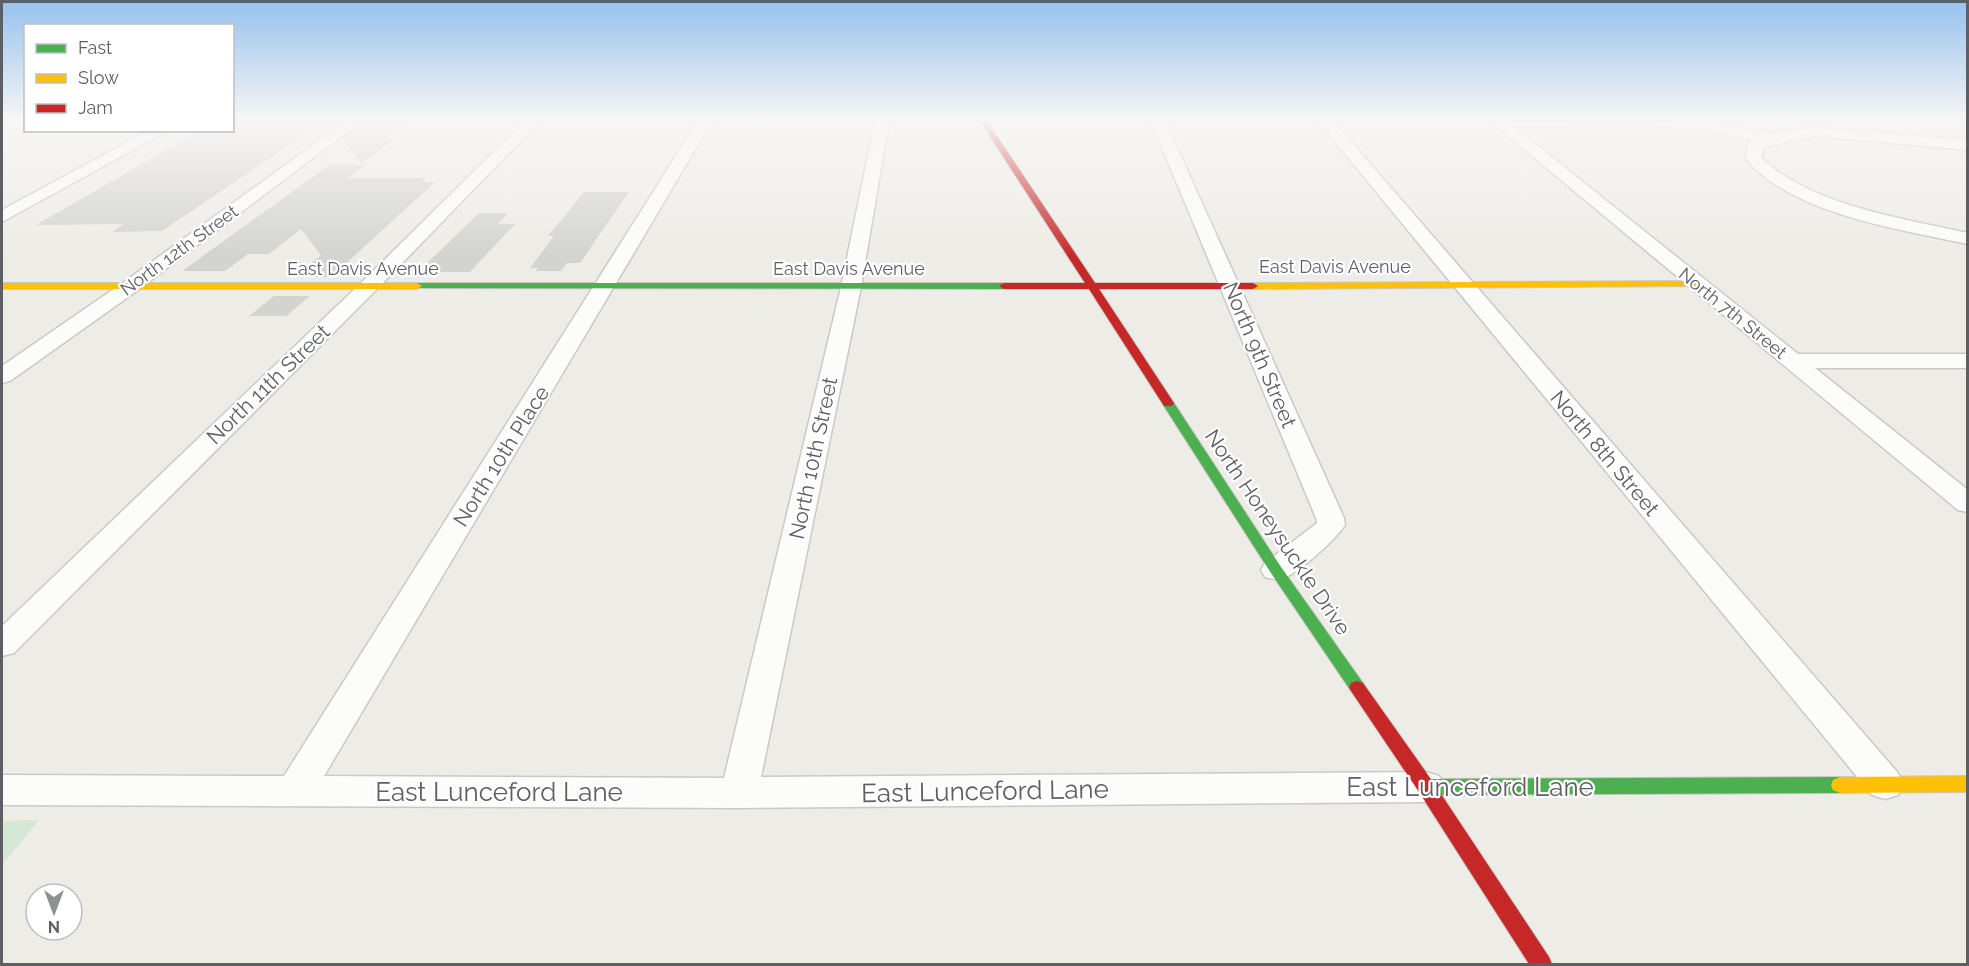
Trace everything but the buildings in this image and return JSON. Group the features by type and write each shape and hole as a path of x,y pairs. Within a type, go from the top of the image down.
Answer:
{"street":[{"path":"2,217 96,166"},
{"name":"North 12th Street","path":"2,376 131,286 294,166"},
{"name":"North 11th Street","path":"2,645 488,166"},
{"name":"North 10th Place","path":"295,791 678,166"},
{"name":"North 10th Street","path":"739,793 850,287 873,166"},
{"name":"North Honeysuckle Drive","path":"1013,166 1276,570 1426,787 1541,964"},
{"name":"North 9th Street","path":"1178,166 1330,518 1331,525 1319,537 1276,570"},
{"name":"North 8th Street","path":"1363,166 1885,784"},
{"name":"North 7th Street","path":"1552,166 1968,504"},
{"path":"1761,166 1805,193 1861,214 1968,239"},
{"name":"East Davis Avenue","path":"2,286 850,287 1697,284"},
{"path":"1792,361 1968,361"},
{"name":"East Lunceford Lane","path":"2,790 739,793 1968,784"}],"green space":[{"path":"39,820 2,865 2,821"}],"traffic: fast":[{"path":"417,286 1004,286"},
{"path":"1168,403 1276,570 1357,687"},
{"path":"1426,787 1840,785"}],"traffic: slow":[{"path":"1253,286 1697,284"},
{"path":"2,286 417,286"},
{"path":"1840,785 1968,784"}],"traffic: jam":[{"path":"1013,166 1168,403"},
{"path":"1004,286 1253,286"},
{"path":"1357,687 1426,787 1541,964"}]}
